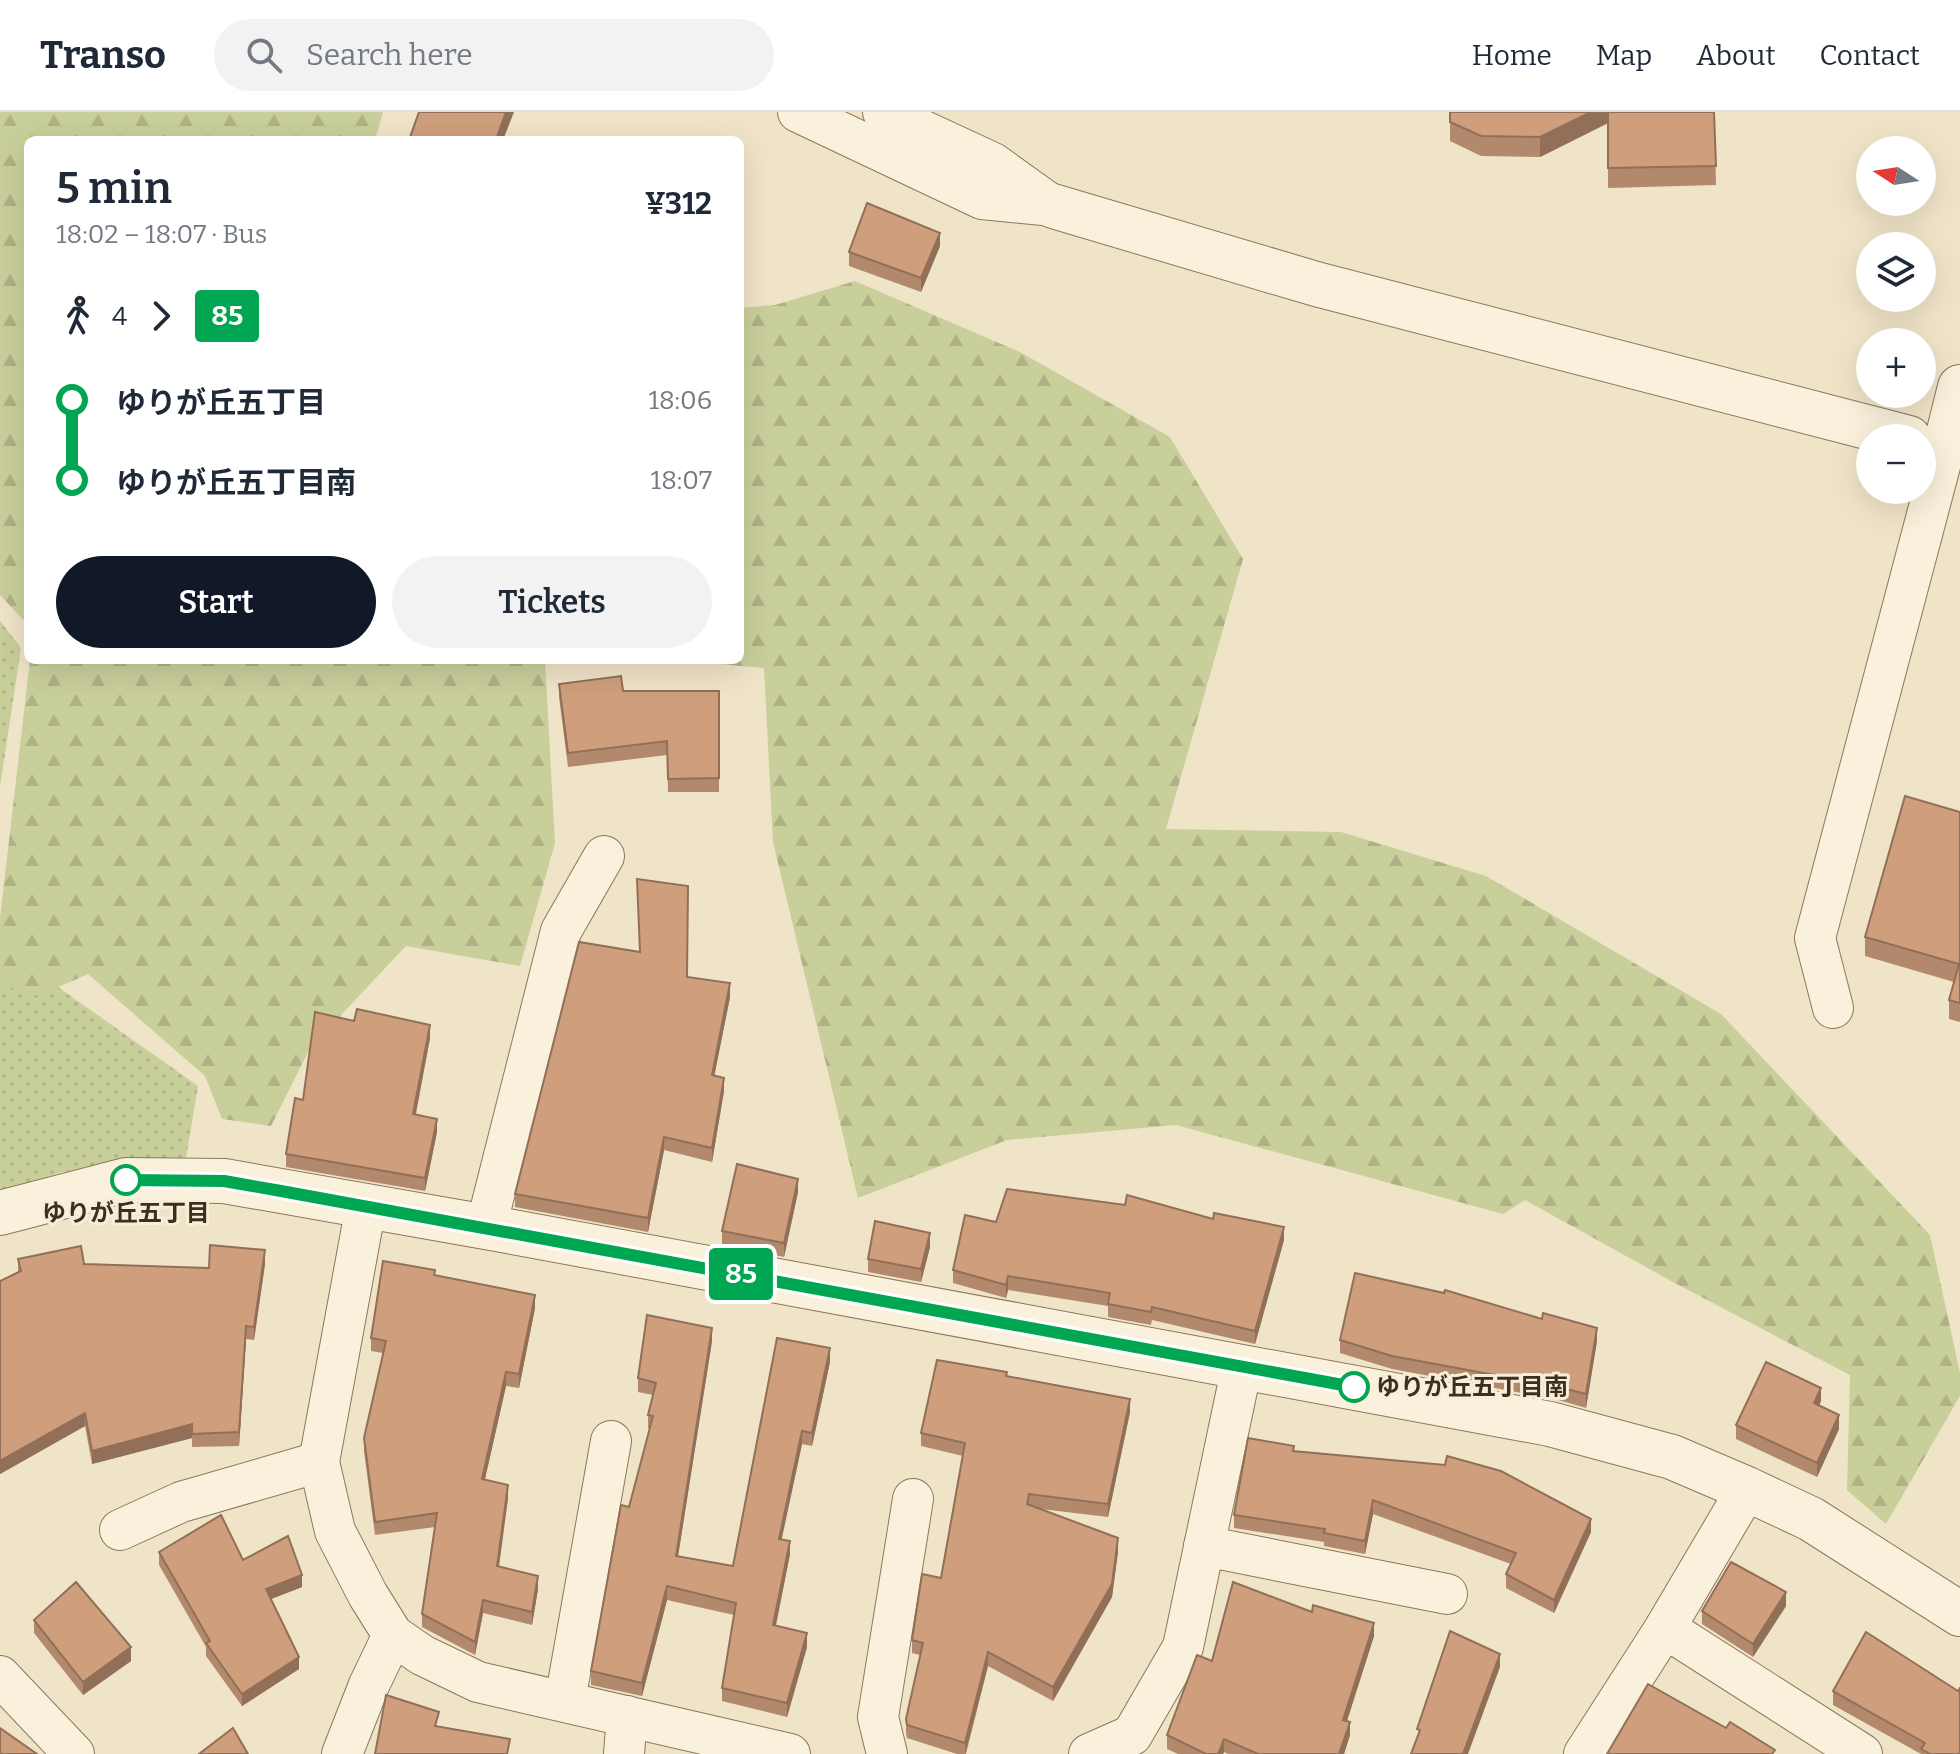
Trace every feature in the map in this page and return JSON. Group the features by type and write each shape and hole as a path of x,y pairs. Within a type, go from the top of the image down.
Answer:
{"street":[{"path":"798,112 982,199 1053,206 1316,284 1857,424"},
{"path":"883,112 993,163 1053,206"},
{"path":"1936,440 1960,387"},
{"path":"1833,1008 1815,938 1920,504"},
{"path":"486,1227 561,931 604,856"},
{"path":"0,1213 126,1180 224,1181 1550,1424 1672,1457 1747,1489 1811,1519 1960,1614"},
{"path":"366,1206 319,1462 335,1531 393,1635 422,1655 478,1682 565,1701 626,1735 790,1754"},
{"path":"1089,1754 1132,1735 1148,1740 1183,1647 1242,1366"},
{"path":"565,1701 611,1441"},
{"path":"120,1530 181,1502 319,1462"},
{"path":"1584,1754 1665,1628 1747,1489"},
{"path":"887,1754 878,1717 913,1499"},
{"path":"1204,1546 1447,1594"},
{"path":"1665,1628 1861,1754"},
{"path":"342,1754 393,1635"},
{"path":"0,1676 74,1754"}],"green space":[{"path":"0,112 383,112 376,136 24,136 24,621 0,595"},
{"path":"855,281 1020,352 1170,437 1243,559 1166,829 1341,832 1486,876 1721,1014 1930,1235 1960,1373 1960,1396 1886,1524 1847,1490 1850,1375 1525,1200 1503,1214 1176,1125 1007,1140 858,1198 773,842 764,668 718,664 744,664 744,308 775,305"},
{"path":"0,621 21,648 0,787"},
{"path":"30,664 545,664 555,843 520,966 406,946 310,1048 271,1126 222,1119 205,1076 88,974 38,996 0,984 0,918"},
{"path":"0,946 198,1086 186,1158 62,1172 0,1193"}],"building":[{"path":"419,112 506,112 497,136 410,136"},
{"path":"1450,112 1591,112 1540,137 1481,136 1450,122"},
{"path":"1608,112 1714,112 1716,166 1608,168"},
{"path":"867,203 940,233 921,278 849,252"},
{"path":"621,676 623,691 719,691 719,778 668,779 667,741 568,753 559,684"},
{"path":"1905,796 1960,812 1960,1003 1949,1000 1959,964 1865,937"},
{"path":"637,879 688,886 687,977 730,983 712,1075 724,1078 712,1148 664,1137 648,1218 515,1194 579,942 640,952"},
{"path":"357,1009 430,1025 413,1114 437,1119 425,1178 286,1154 295,1098 303,1100 315,1012 354,1021"},
{"path":"737,1164 798,1179 784,1243 722,1231"},
{"path":"1007,1189 1125,1205 1127,1195 1213,1219 1214,1213 1284,1227 1255,1331 1152,1307 1151,1312 1108,1304 1110,1293 1008,1276 1006,1285 953,1270 965,1215 996,1222"},
{"path":"875,1221 930,1233 921,1269 868,1259"},
{"path":"210,1245 265,1250 254,1327 246,1326 239,1432 192,1434 192,1424 92,1451 85,1413 0,1461 0,1281 21,1271 18,1259 81,1246 84,1264 209,1268"},
{"path":"383,1261 435,1270 434,1275 535,1295 519,1374 506,1372 482,1479 508,1485 497,1566 538,1576 532,1612 483,1600 475,1642 422,1614 437,1513 375,1522 364,1438 386,1341 371,1338"},
{"path":"1355,1273 1444,1293 1445,1290 1542,1319 1543,1313 1597,1328 1586,1394 1392,1356 1340,1340"},
{"path":"647,1315 712,1328 676,1556 733,1566 777,1338 830,1348 812,1433 802,1431 779,1539 790,1541 773,1625 807,1633 787,1703 722,1688 736,1603 667,1586 642,1683 591,1671 621,1505 629,1507 653,1416 648,1415 656,1383 638,1378"},
{"path":"937,1360 1130,1399 1108,1504 1029,1494 1027,1504 1118,1538 1112,1584 1053,1687 988,1652 965,1743 907,1725 906,1719 923,1643 912,1640 922,1574 941,1578 965,1443 921,1433"},
{"path":"1766,1362 1821,1388 1814,1403 1839,1415 1817,1463 1736,1425"},
{"path":"1248,1438 1294,1446 1293,1451 1445,1465 1447,1456 1501,1471 1591,1519 1554,1600 1506,1574 1516,1553 1373,1500 1365,1541 1324,1533 1325,1529 1234,1515"},
{"path":"221,1515 243,1560 288,1536 302,1575 266,1589 299,1657 242,1694 206,1643 210,1641 159,1552"},
{"path":"1731,1562 1786,1592 1753,1644 1702,1611"},
{"path":"76,1582 131,1647 83,1682 34,1620"},
{"path":"1233,1582 1312,1612 1313,1605 1374,1623 1343,1720 1350,1722 1339,1754 1258,1754 1224,1739 1218,1754 1206,1754 1167,1735 1197,1655 1212,1661"},
{"path":"1450,1631 1500,1654 1463,1754 1411,1754 1420,1730 1417,1729"},
{"path":"1866,1632 1958,1691 1960,1688 1960,1754 1930,1754 1921,1749 1925,1743 1833,1691"},
{"path":"1648,1684 1726,1728 1730,1722 1775,1750 1772,1754 1607,1754"},
{"path":"386,1695 439,1712 435,1726 510,1739 507,1754 375,1754"},
{"path":"0,1728 37,1754 0,1754"},
{"path":"233,1728 248,1754 199,1754"}],"bus line":[{"name":"85","path":"126,1180 224,1181 1354,1387"}],"place":[{"name":"ゆりが丘五丁目","path":"126,1180"},
{"name":"ゆりが丘五丁目南","path":"1354,1387"}]}
